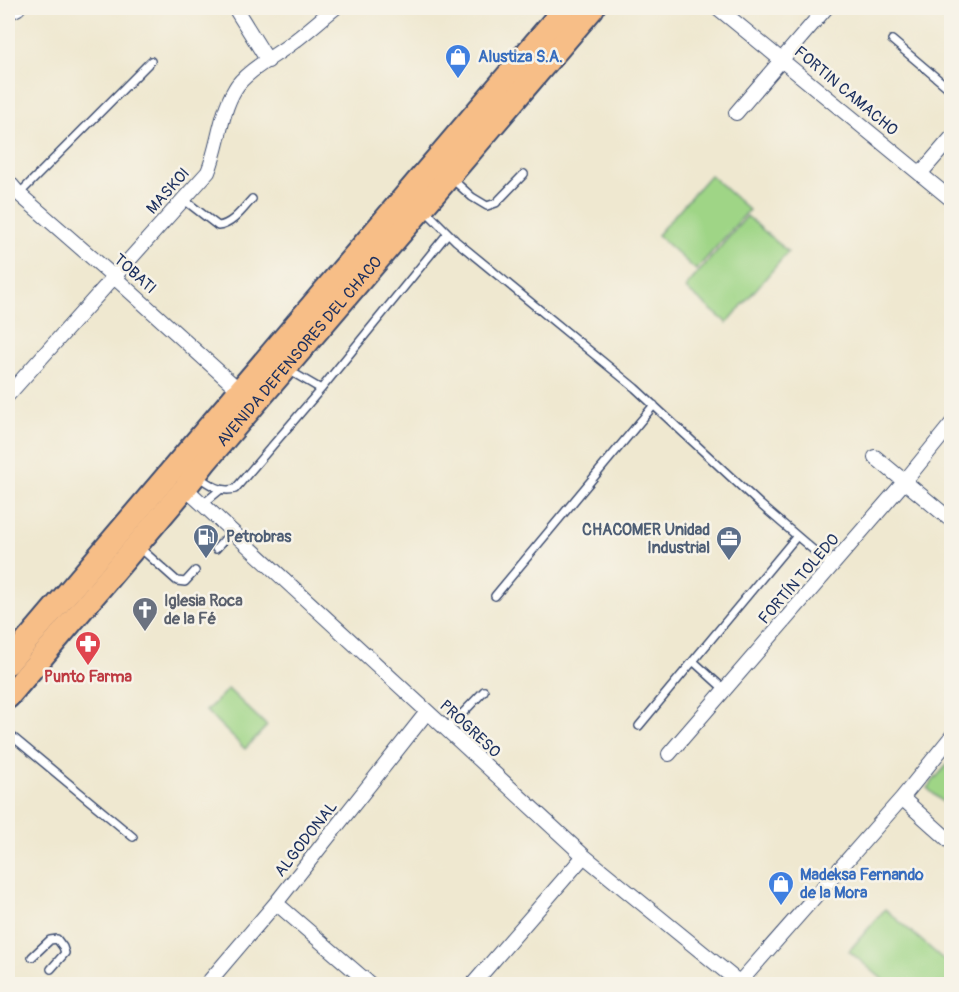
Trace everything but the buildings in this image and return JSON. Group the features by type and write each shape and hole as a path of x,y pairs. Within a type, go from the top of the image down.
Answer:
{"highway":[{"name":"AVENIDA DEFENSORES DEL CHACO","path":"8,663 566,8"},
{"name":"AVENIDA DEFENSORES DEL CHACO","path":"8,697 593,8"}],"street":[{"path":"8,13 18,8"},
{"path":"235,8 268,61"},
{"name":"MASKOI","path":"8,395 208,172 227,107 236,86 335,8"},
{"name":"FORTIN CAMACHO","path":"718,8 951,200"},
{"path":"736,113 826,8"},
{"path":"920,174 951,137"},
{"name":"TOBATI","path":"8,182 240,391"},
{"name":"FORTÍN TOLEDO","path":"669,754 905,481 951,423"},
{"path":"875,457 951,520"},
{"name":"PROGRESO","path":"190,481 203,504 584,856 739,984"},
{"name":"ALGODONAL","path":"207,984 276,903 427,712"},
{"path":"739,984 902,798 951,736"},
{"path":"902,798 951,843"},
{"path":"473,984 584,856"},
{"path":"276,903 370,984"}],"lane":[{"path":"892,40 951,91"},
{"path":"19,194 151,61"},
{"path":"449,177 472,197 487,206 496,203 524,174"},
{"path":"183,199 218,226 224,226 252,199"},
{"path":"423,207 448,233 635,388 761,505 832,566"},
{"path":"190,481 220,490 235,489 321,389 448,233"},
{"path":"285,368 321,389"},
{"path":"495,597 654,405"},
{"path":"203,504 220,490"},
{"path":"216,549 232,531"},
{"path":"639,726 797,536"},
{"path":"137,546 177,581 185,582 195,571"},
{"path":"693,661 725,690"},
{"path":"445,728 484,691"},
{"path":"8,734 133,837"},
{"path":"32,957 50,939 57,939 65,953 51,969"}],"green space":[{"path":"710,175 749,210 696,270 657,235"},
{"path":"747,216 788,252 727,323 685,288"},
{"path":"228,689 267,726 245,749 206,711"},
{"path":"951,760 951,799 946,805 927,788"},
{"path":"885,909 951,966 951,984 888,984 849,951"}],"place":[{"name":"Alustiza S.A.","path":"458,80"},
{"name":"Petrobras","path":"206,560"},
{"name":"CHACOMER Unidad Industrial","path":"729,562"},
{"name":"Iglesia Roca de la Fé","path":"145,633"},
{"name":"Punto Farma","path":"88,667"},
{"name":"Madeksa Fernando de la Mora","path":"781,907"}]}
